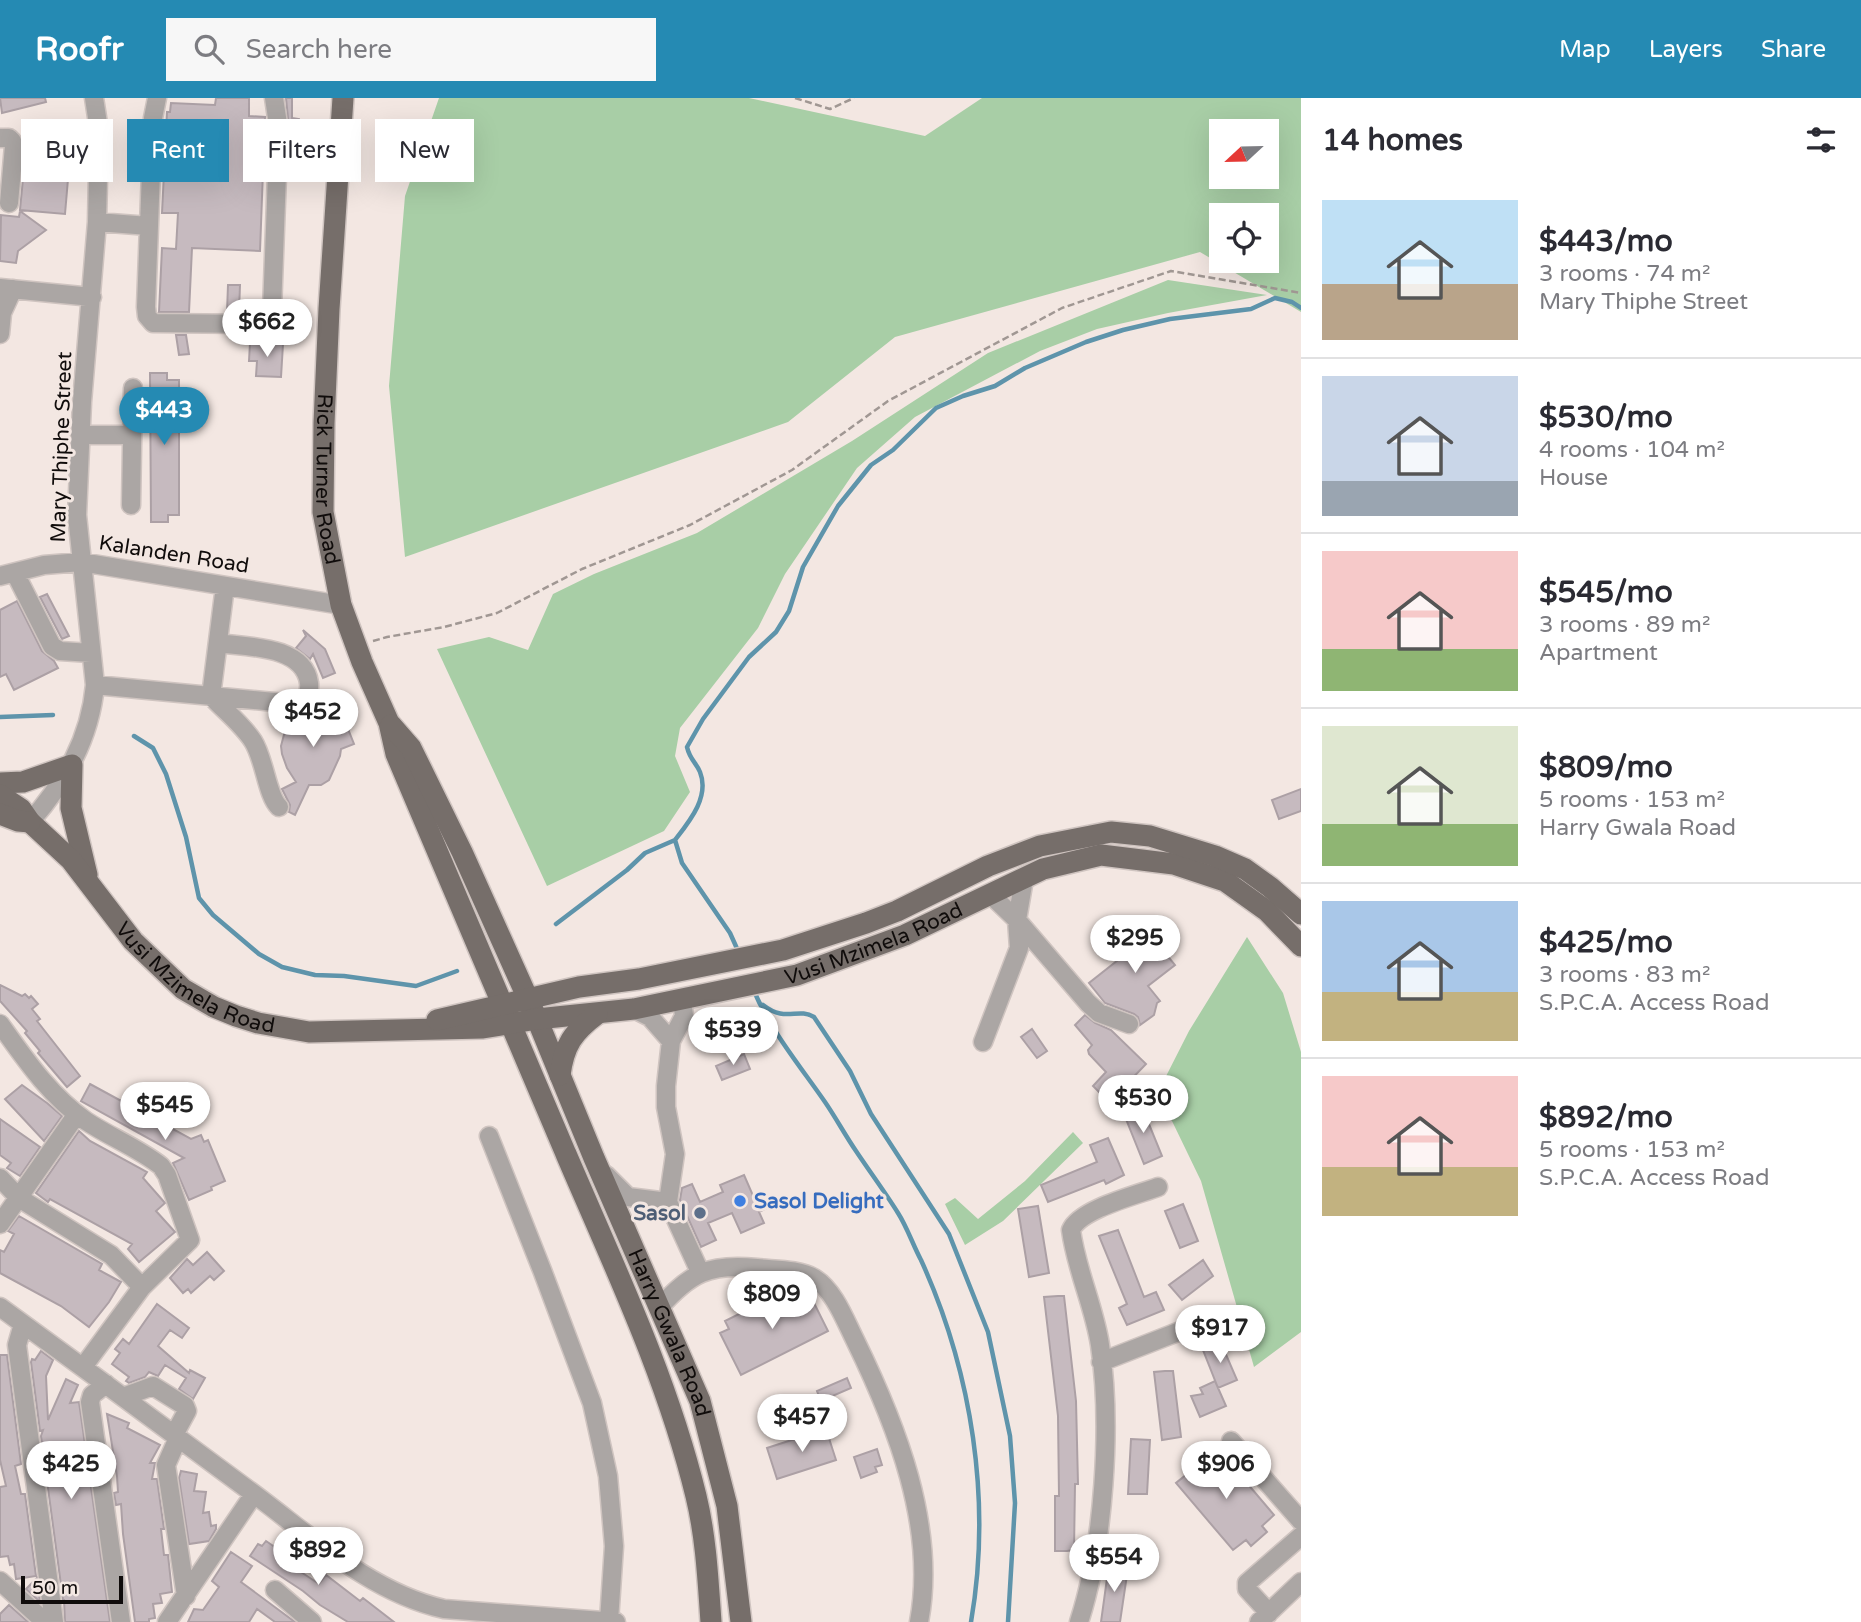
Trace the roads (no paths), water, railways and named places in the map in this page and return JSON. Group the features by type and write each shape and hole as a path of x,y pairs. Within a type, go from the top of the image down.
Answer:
{"main road":[{"name":"Rick Turner Road","path":"344,98 329,309 323,512 341,605 356,647 390,723 396,754 507,1014"},
{"name":"Rick Turner Road","path":"390,723 411,748 462,852 537,1019"},
{"path":"0,783 23,782 72,765 71,808 80,853 90,883"},
{"name":"Vusi Mzimela Road","path":"0,795 21,809 30,822 71,860 133,940 183,989 214,1007 258,1023 310,1032 483,1028 527,999 783,950 866,923 988,866 1040,846 1111,832 1150,836 1215,856 1245,869 1301,914"},
{"name":"Vusi Mzimela Road","path":"0,814 18,821 30,822"},
{"name":"Vusi Mzimela Road","path":"411,1028 449,1017 507,1014 537,1019 634,1009 797,975 879,946 1043,869 1101,855 1174,864 1225,881 1267,911 1301,946"},
{"path":"512,963 539,981 579,987"},
{"path":"449,1017 477,994 487,970"},
{"name":"Harry Gwala Road","path":"507,1014 620,1279 658,1373 680,1438 697,1498 706,1555 710,1622"},
{"path":"560,1077 566,1046 583,1024 597,1014"},
{"name":"Harry Gwala Road","path":"537,1019 594,1158 700,1401 720,1470 732,1533 741,1622"}],"street":[{"name":"Mary Thiphe Street","path":"30,822 56,791 72,765 88,727 95,685 77,515 80,435 97,222 99,130 94,98"},
{"path":"157,98 152,118 147,316 153,323 250,324 266,320 272,310 278,147 274,98"},
{"path":"0,138 9,138 13,146 9,203"},
{"path":"97,222 149,226"},
{"path":"0,334 6,289 92,297"},
{"path":"131,505 133,388"},
{"path":"80,435 132,435"},
{"name":"Kalanden Road","path":"7,574 44,565 80,562 341,605"},
{"path":"7,574 52,646 60,651 91,653"},
{"path":"211,696 225,586"},
{"path":"95,685 306,705 309,683 303,668 292,657 218,643"},
{"path":"211,696 253,741 266,770 271,794 279,807"},
{"path":"983,1042 1019,948 1017,919 1024,879"},
{"path":"991,895 1017,919 1088,1003 1099,1013 1129,1024"},
{"path":"682,999 684,1016 671,1041 666,1107 675,1161 668,1202 700,1272"},
{"path":"634,1009 650,1017 671,1041"},
{"path":"0,1024 33,1070 77,1114 153,1160 167,1175 190,1240 142,1286 83,1367"},
{"path":"0,1224 77,1114"},
{"path":"489,1136 592,1403 608,1476 614,1546 609,1621"},
{"path":"594,1158 609,1180 628,1197 668,1202"},
{"path":"0,1178 19,1198 111,1255 142,1286"},
{"path":"1079,1622 1090,1583 1102,1500 1104,1390 1100,1343 1071,1230 1074,1223 1094,1211 1158,1187"},
{"path":"659,1308 679,1286 700,1272 724,1268 805,1274 822,1285 839,1308 886,1409 904,1457 912,1489 923,1565 919,1622"},
{"path":"0,1307 369,1579 393,1593 444,1609 524,1618 616,1622"},
{"path":"1101,1362 1211,1319"},
{"path":"23,1324 17,1345 54,1622"},
{"path":"106,1384 90,1398 121,1622"},
{"path":"123,1397 153,1385 185,1406 187,1411 166,1465 186,1596"},
{"path":"1231,1441 1301,1521"},
{"path":"167,1622 254,1494"},
{"path":"1301,1536 1247,1583 1247,1589 1264,1617 1301,1582"},
{"path":"0,1581 46,1622"},
{"path":"275,1590 312,1622"}],"waterway":[{"path":"739,953 730,933 682,863 675,840 696,809 702,791 700,772 687,747 703,719 749,657 776,632 789,611 803,567 838,506 871,465 893,450 936,408 995,386 1025,368 1086,342 1170,319 1251,309 1275,298 1292,302 1301,308"},
{"path":"0,717 53,715"},
{"path":"134,736 153,748 166,774 186,837 199,898 213,915 259,954 282,967 315,975 344,976 416,986 457,971"},
{"path":"556,924 645,853 675,840"},
{"path":"754,991 777,1034 901,1218 939,1303 965,1392 978,1484 977,1576 971,1622"},
{"path":"763,1005 778,1013 802,1013 814,1017 850,1071 871,1114 949,1234 988,1332 1010,1436 1015,1503 1008,1622"}],"place":[{"name":"Sasol Delight","path":"740,1201"},
{"name":"Sasol","path":"700,1213"}]}
